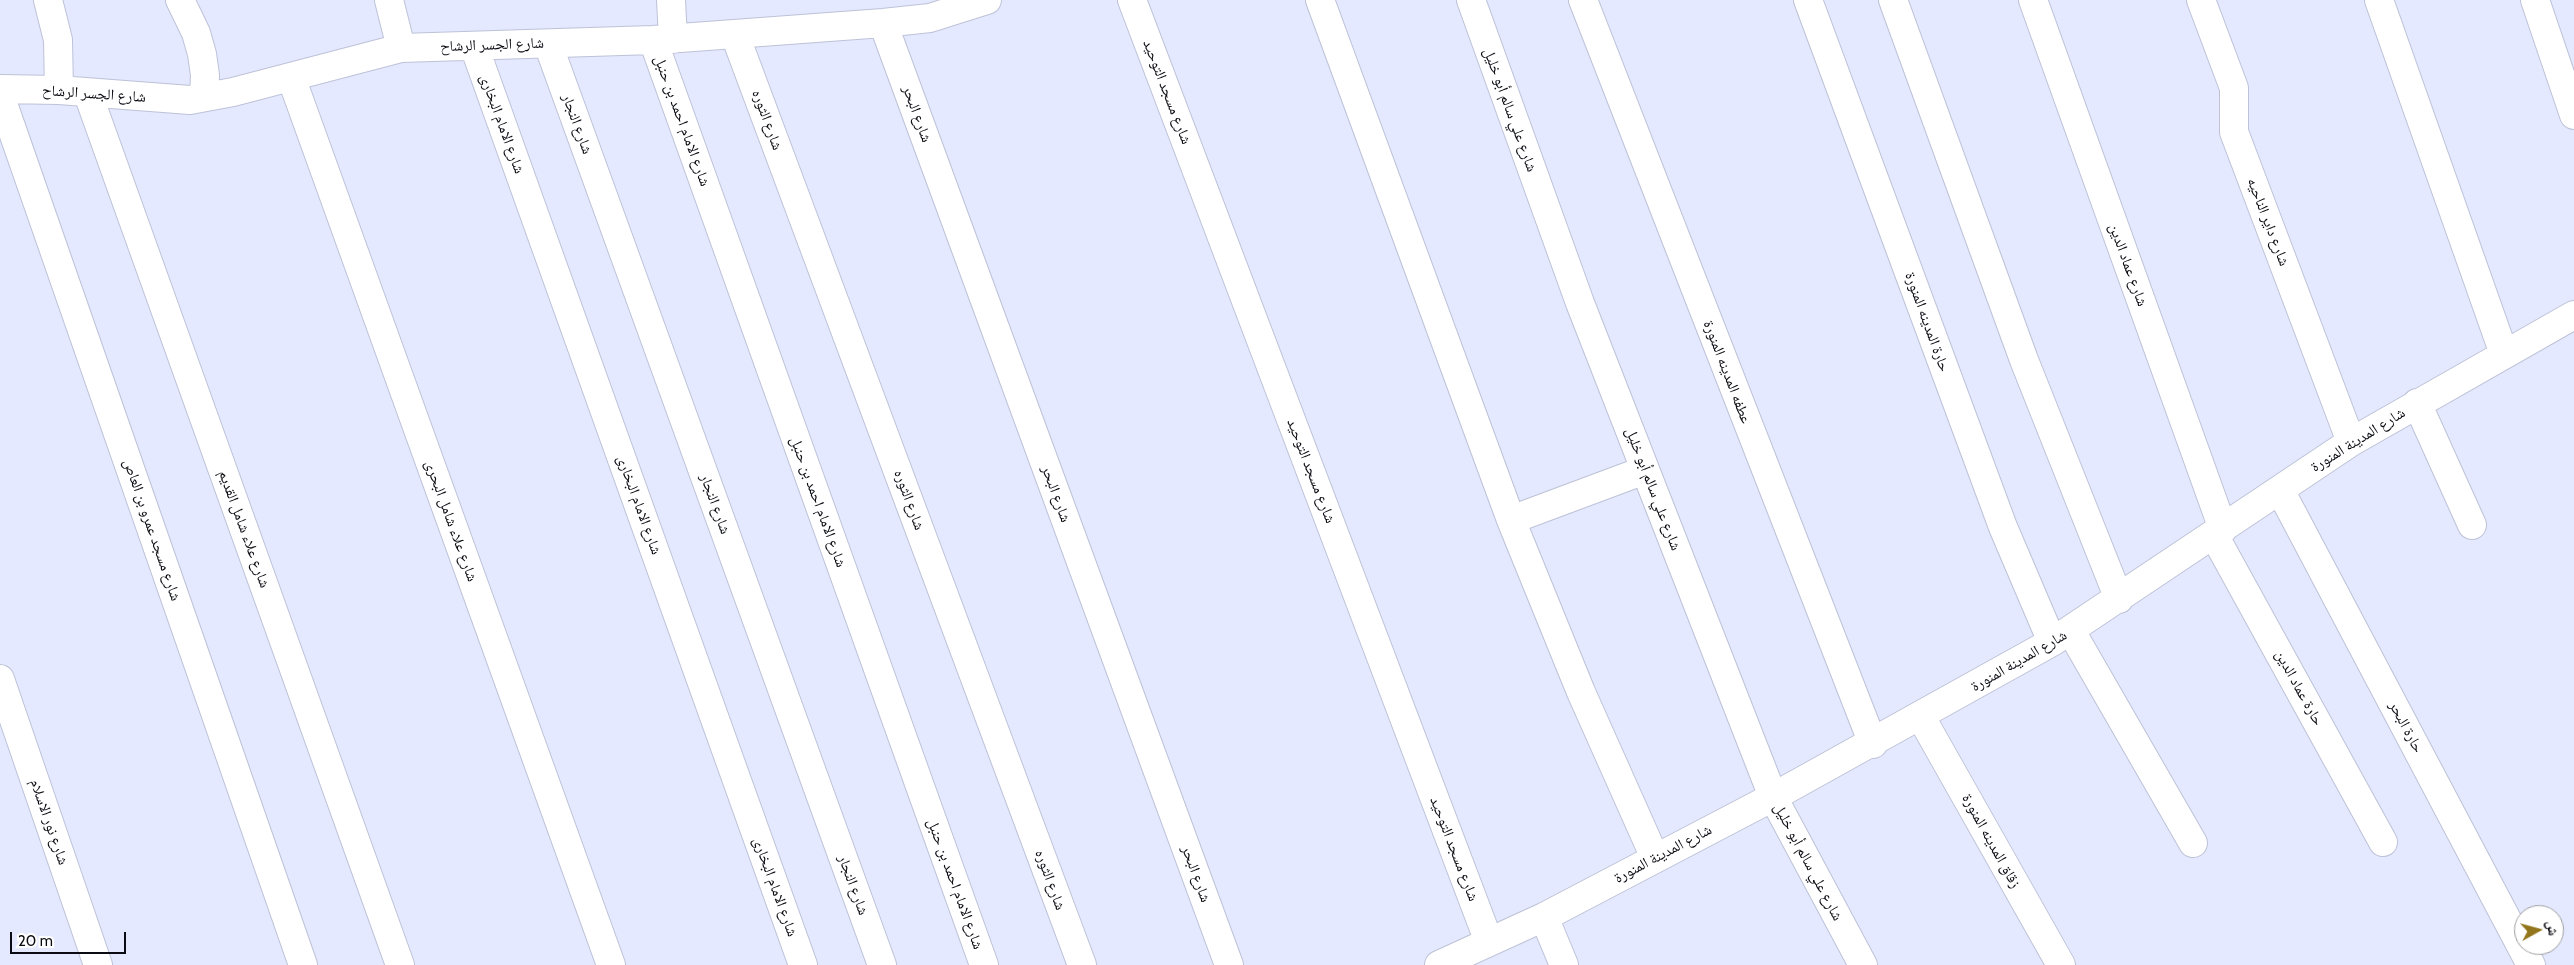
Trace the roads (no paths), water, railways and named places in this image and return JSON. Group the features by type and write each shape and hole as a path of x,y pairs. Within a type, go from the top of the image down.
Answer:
{"street":[{"path":"48,0 58,40 59,90"},
{"path":"180,0 196,33 202,54 205,75 204,97"},
{"path":"389,0 401,48"},
{"name":"شارع الامام احمد بن حنبل","path":"671,0 663,39 984,965"},
{"name":"شارع الجسر الرشاح","path":"0,89 59,90 88,94 190,100 233,92 401,48 663,39 883,23 930,18 987,0"},
{"name":"شارع مسجد التوحيد","path":"1132,0 1489,942"},
{"path":"1320,0 1511,520 1580,692 1655,858"},
{"name":"شارع علي سالم أبو خليل","path":"1471,0 1580,303 1774,797 1863,965"},
{"name":"عطفه المدينه المنورة","path":"1583,0 1873,744"},
{"name":"حارة المدينه المنورة","path":"1808,0 2002,526 2062,636 2193,843"},
{"path":"1893,0 2024,360 2119,599"},
{"name":"شارع عماد الدين","path":"2033,0 2218,532"},
{"name":"شارع داير الناحيه","path":"2201,0 2234,88 2234,132 2351,442"},
{"path":"2379,0 2504,354"},
{"path":"2535,0 2574,115"},
{"name":"شارع البحر","path":"883,23 1229,965"},
{"name":"شارع الثوره","path":"735,35 1082,965"},
{"name":"شارع النجار","path":"548,44 882,965"},
{"name":"شارع الامام البخارى","path":"474,46 803,965"},
{"name":"شارع علاء شامل البحرى","path":"291,77 611,965"},
{"name":"شارع علاء شامل القديم","path":"88,94 400,965"},
{"name":"شارع مسجد عمرو بن العاص","path":"0,95 304,965"},
{"name":"شارع المدينة المنورة","path":"1439,965 1544,917 1774,797 1921,717 2062,636 2351,442 2574,315"},
{"path":"2417,403 2472,525"},
{"path":"1511,520 1645,470"},
{"name":"حارة البحر","path":"2280,490 2531,965"},
{"name":"حارة عماد الدين","path":"2218,532 2383,842"},
{"name":"شارع نور الاسلام","path":"0,679 98,965"},
{"name":"زقاق المدينه المنورة","path":"1921,717 2061,965"},
{"path":"1544,917 1564,965"}]}
